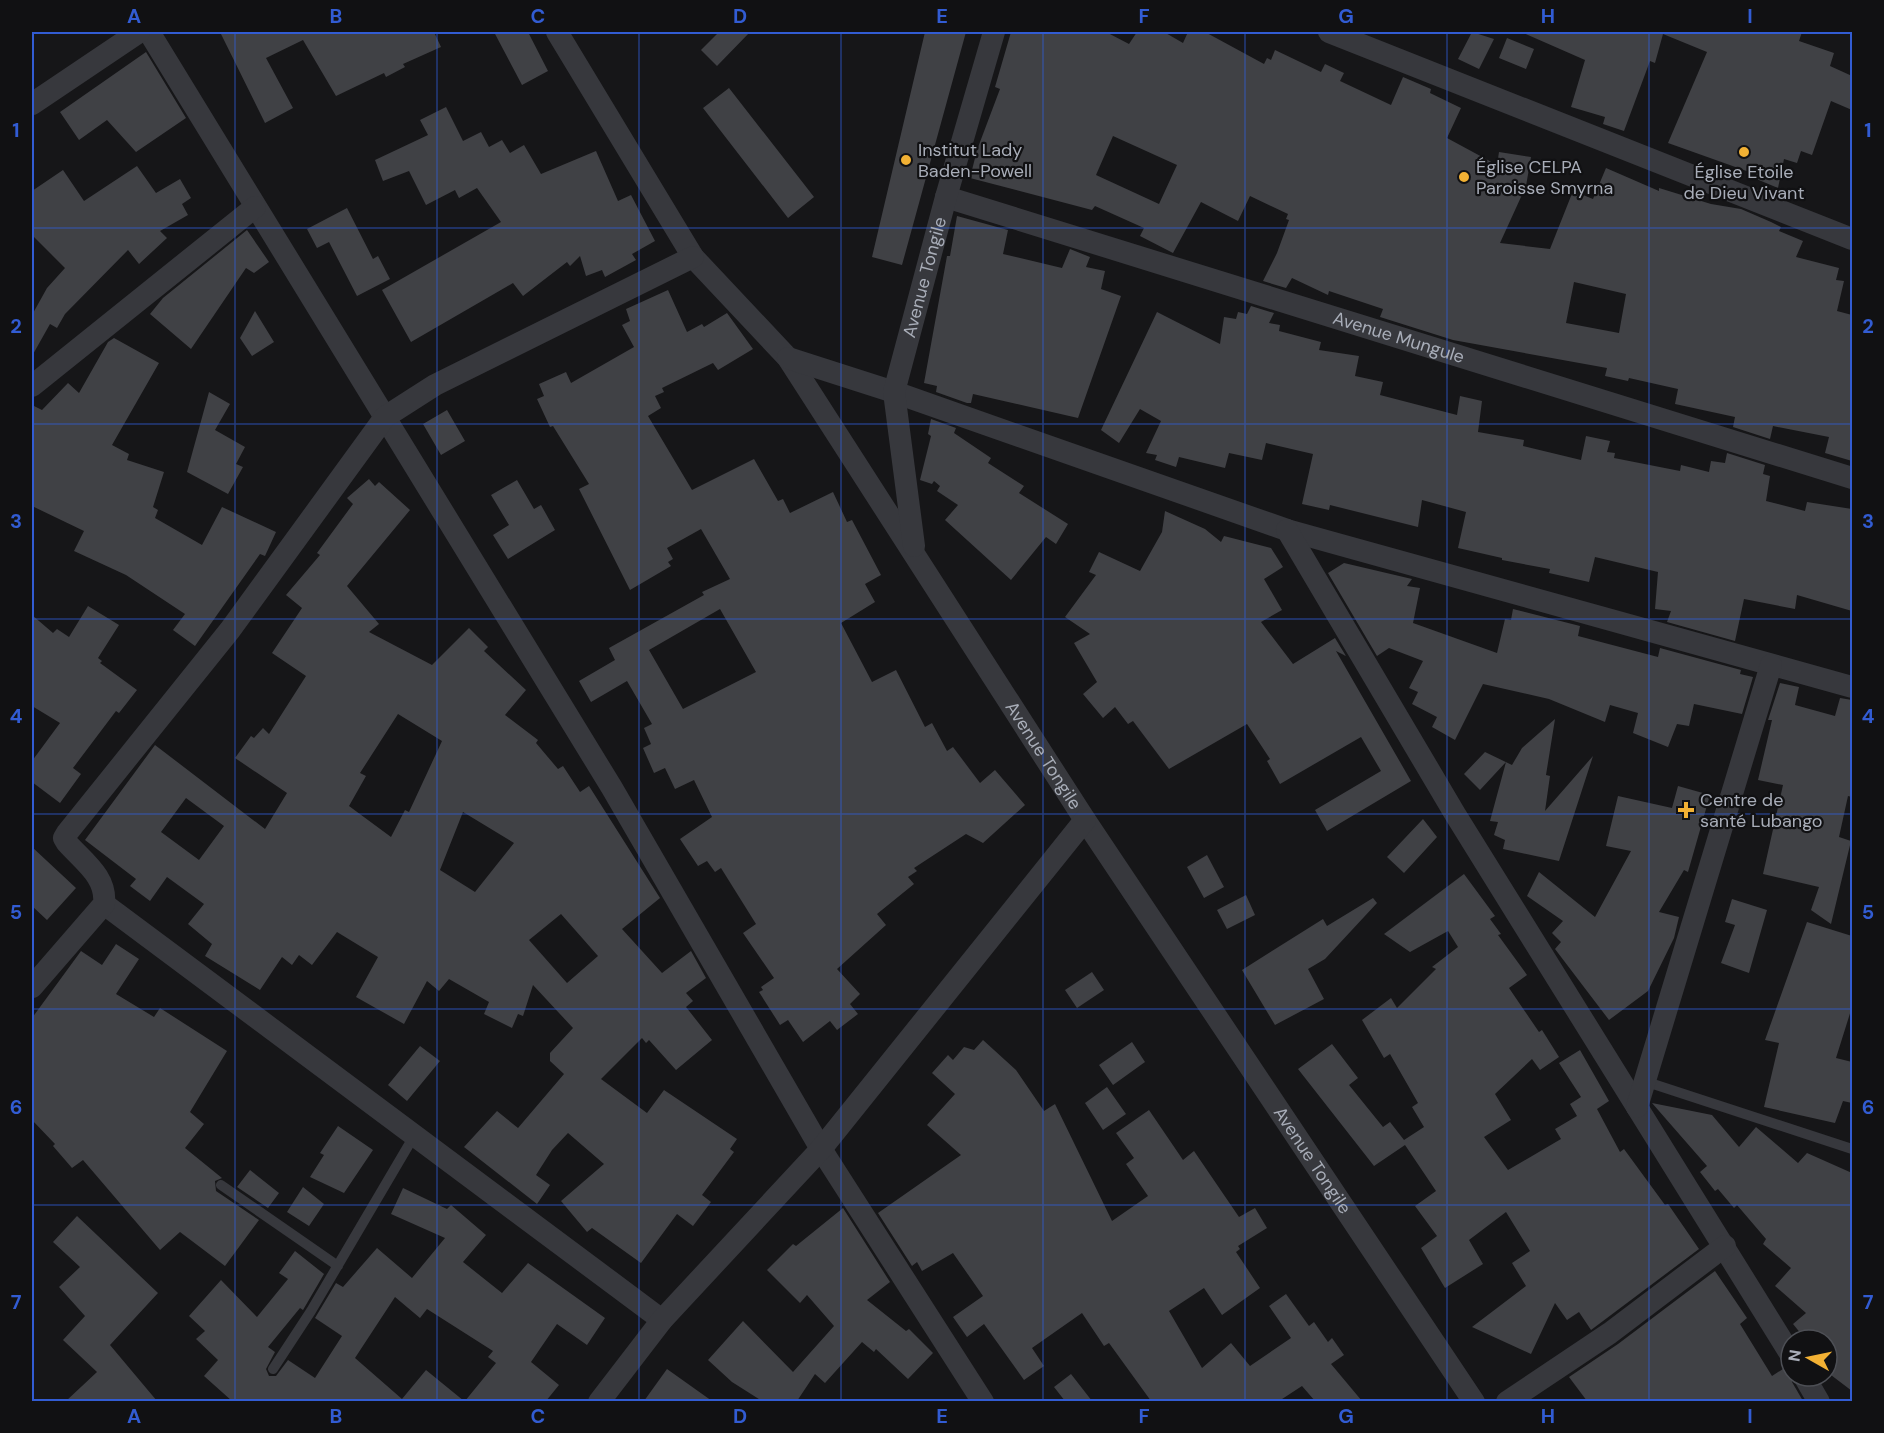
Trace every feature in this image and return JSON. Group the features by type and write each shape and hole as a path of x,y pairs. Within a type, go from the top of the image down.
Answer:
{"street":[{"path":"32,104 139,32"},
{"path":"149,32 612,788 821,1149 983,1401"},
{"path":"557,32 693,257 788,358 915,554"},
{"name":"Avenue Tongile","path":"994,32 946,197 894,392 915,554 1085,820 1474,1401"},
{"path":"1329,32 1852,239"},
{"name":"Avenue Mungule","path":"946,197 1852,478"},
{"path":"32,386 255,207"},
{"path":"32,987 104,904 105,891 101,879 67,843 64,838 67,833 230,630 385,417 435,385 693,257"},
{"path":"788,358 894,392 1287,530 1852,687"},
{"path":"1287,530 1455,814 1779,1335"},
{"path":"1637,1107 1647,1082 1771,665"},
{"path":"599,1401 662,1320 821,1149 1085,820"},
{"path":"104,904 662,1320"},
{"path":"1507,1401 1610,1333 1725,1246"},
{"path":"1811,1388 1819,1401"}],"lane":[{"path":"1647,1082 1852,1149"},
{"path":"273,1369 338,1266 414,1136"},
{"path":"221,1185 338,1266"}],"building":[{"path":"220,32 434,32 441,47 403,64 405,67 386,77 384,73 336,96 303,40 266,58 293,108 265,123"},
{"path":"494,32 528,32 548,71 522,85"},
{"path":"719,32 750,32 717,66 701,50"},
{"path":"925,32 966,32 902,265 872,257"},
{"path":"1011,32 1106,32 1129,44 1137,32 1164,32 1183,43 1188,32 1205,32 1264,64 1267,58 1271,60 1275,50 1321,72 1325,64 1344,73 1340,81 1391,105 1403,77 1431,89 1430,93 1461,108 1447,138 1497,165 1499,152 1531,157 1526,186 1500,243 1550,249 1573,191 1593,199 1606,168 1659,191 1659,188 1711,204 1741,209 1771,222 1781,227 1779,231 1803,241 1796,257 1839,268 1836,280 1844,281 1837,311 1852,315 1852,461 1825,453 1829,437 1773,426 1770,439 1733,427 1735,417 1675,404 1678,389 1629,378 1628,381 1605,376 1607,368 1453,340 1380,317 1383,309 1329,291 1328,295 1292,278 1286,288 1263,281 1277,253 1289,220 1286,219 1288,214 1250,196 1238,221 1201,202 1173,253 1140,236 1144,228 1095,206 1092,210 970,178 977,150 1000,89 995,87","holes":["1113,136 1177,165 1159,204 1096,175","1574,282 1626,294 1619,333 1566,323"]},
{"path":"1472,32 1494,39 1479,69 1458,59"},
{"path":"1521,32 1802,32 1799,41 1834,53 1830,66 1852,76 1852,110 1831,101 1812,155 1801,151 1797,163 1784,159 1778,188 1754,178 1755,174 1668,143 1707,52 1663,34 1655,63 1650,61 1624,131 1603,124 1605,117 1571,107 1585,60"},
{"path":"1507,38 1534,49 1526,69 1499,58"},
{"path":"146,52 186,118 136,152 107,120 79,140 60,112"},
{"path":"729,88 814,197 788,218 703,108"},
{"path":"446,107 463,141 481,132 489,147 502,140 510,153 524,145 541,174 596,151 618,201 631,195 655,241 632,254 636,260 605,277 602,270 586,276 580,256 570,266 567,262 523,296 513,283 411,342 382,290 501,222 477,188 459,198 455,190 426,205 409,171 383,181 375,160 428,135 420,120"},
{"path":"137,166 156,193 180,179 191,198 182,204 188,215 160,231 167,238 139,264 128,250 65,314 57,328 50,324 32,356 32,315 47,288 65,268 32,235 32,191 63,170 84,201"},
{"path":"347,208 373,259 378,256 390,279 357,296 329,242 317,248 307,229"},
{"path":"957,216 1008,230 1003,254 1062,268 1070,249 1090,257 1086,267 1105,271 1101,289 1121,296 1078,418 973,394 971,403 967,403 936,392 937,386 924,383 947,256 950,256"},
{"path":"247,230 269,262 254,273 246,268 191,349 150,314 163,298"},
{"path":"668,290 687,332 702,324 704,327 727,313 753,349 718,370 713,363 662,388 664,392 655,396 661,408 648,416 692,490 754,459 778,501 783,499 790,513 833,492 847,522 852,520 881,575 865,584 875,602 841,623 872,682 896,670 925,727 932,723 947,751 953,747 980,783 995,770 1025,805 983,843 966,834 914,868 917,871 908,877 914,884 877,914 886,925 837,969 860,994 850,1004 858,1014 837,1030 830,1021 803,1042 788,1020 780,1025 759,992 763,990 761,987 774,978 743,933 756,924 721,868 715,872 707,861 698,866 680,839 712,817 694,780 675,789 665,768 654,773 643,748 651,744 644,728 652,724 627,681 591,702 579,681 615,660 609,648 704,595 702,592 730,579 701,529 667,548 673,559 668,562 671,566 630,590 579,489 589,484 553,426 550,427 537,399 544,396 539,384 566,372 571,383 634,347 622,325 630,321 626,309","holes":["720,609 756,672 683,709 649,650"]},
{"path":"1251,306 1274,313 1269,323 1280,325 1279,331 1321,342 1319,350 1359,356 1355,376 1383,382 1380,395 1457,415 1460,396 1482,401 1478,432 1524,440 1523,446 1581,460 1586,436 1610,441 1607,452 1615,453 1614,458 1680,471 1681,465 1709,472 1711,461 1725,463 1727,453 1765,465 1763,474 1770,476 1766,501 1805,511 1807,502 1852,509 1852,611 1797,595 1795,609 1744,599 1735,641 1667,622 1671,611 1655,609 1658,572 1595,557 1589,582 1549,573 1550,569 1502,560 1502,558 1458,548 1466,512 1422,500 1418,527 1330,505 1329,510 1302,504 1313,454 1266,443 1262,460 1229,453 1225,468 1179,457 1176,467 1155,460 1157,455 1146,453 1161,421 1140,409 1119,443 1101,430 1157,312 1220,344 1224,317 1236,319 1238,312 1247,314"},
{"path":"255,311 274,342 252,356 240,338"},
{"path":"114,338 159,363 112,445 129,454 127,460 164,472 153,507 158,510 155,518 202,545 222,507 276,532 265,556 260,554 195,646 173,630 185,614 126,575 74,551 84,531 32,506 32,405 42,410 68,383 79,393 108,342"},
{"path":"209,392 230,404 215,430 245,447 236,464 243,467 228,494 187,472"},
{"path":"447,410 465,441 441,455 423,424"},
{"path":"931,419 956,428 954,433 991,458 988,463 1024,486 1019,493 1068,524 1056,544 1046,537 1011,580 945,520 958,505 937,491 940,486 934,481 932,484 920,480 931,436 928,434"},
{"path":"369,479 375,486 379,482 410,510 347,586 379,624 369,632 432,665 469,628 488,647 484,651 526,690 505,715 538,740 536,743 558,769 563,766 580,792 589,786 660,898 622,929 662,973 691,951 706,978 686,993 693,1001 686,1007 712,1040 676,1070 649,1040 646,1043 642,1038 601,1079 647,1113 664,1090 737,1139 730,1149 734,1152 702,1195 711,1202 693,1226 677,1214 641,1263 592,1228 587,1232 561,1201 604,1164 568,1133 552,1150 536,1175 550,1185 537,1204 464,1147 497,1111 518,1128 564,1074 550,1061 550,1053 573,1028 533,985 523,1016 518,1014 512,1028 484,1014 489,1002 449,979 439,991 427,981 404,1024 356,997 378,957 337,932 312,965 299,955 292,965 282,957 260,990 205,956 212,944 188,924 204,904 167,877 150,901 130,886 136,879 85,840 155,745 265,829 287,793 235,758 251,736 254,738 263,728 269,734 306,676 272,653 302,608 286,595 320,555 317,553 353,504 347,498","holes":["398,714 442,741 409,812 405,810 391,837 349,806 366,776 360,773","186,798 224,826 199,860 161,832","463,812 514,843 475,892 440,870","561,914 598,956 567,983 529,940"]},
{"path":"517,480 534,509 541,505 555,530 508,559 493,535 509,525 491,495"},
{"path":"1165,511 1205,529 1221,542 1224,536 1271,548 1283,567 1264,579 1282,610 1261,622 1293,664 1335,638 1346,656 1336,651 1411,781 1327,831 1315,810 1381,771 1361,737 1280,784 1267,761 1270,759 1247,724 1169,769 1133,721 1128,724 1115,707 1103,718 1083,694 1097,682 1074,643 1090,634 1065,617 1096,575 1089,572 1099,552 1140,571 1162,532"},
{"path":"1344,563 1412,579 1407,586 1420,588 1413,623 1497,653 1505,619 1511,620 1513,609 1580,626 1578,636 1658,657 1660,648 1741,670 1740,674 1753,677 1742,714 1694,704 1689,726 1677,724 1668,747 1633,733 1638,713 1610,705 1605,722 1549,699 1483,684 1455,740 1432,727 1437,717 1412,704 1418,692 1409,688 1423,661 1389,648 1377,656 1328,573"},
{"path":"88,606 119,625 98,658 102,661 100,663 137,690 119,713 116,711 73,768 81,774 60,803 32,782 32,761 60,723 32,706 32,615 53,633 57,629 69,637"},
{"path":"1780,683 1799,687 1795,705 1835,716 1840,698 1852,700 1852,797 1848,796 1839,837 1851,841 1831,924 1811,910 1819,887 1763,874 1783,785 1758,780 1772,720 1768,720"},
{"path":"1555,719 1546,775 1550,776 1545,811 1593,756 1559,861 1503,849 1505,840 1494,835 1498,822 1490,821 1506,762 1512,765 1522,748"},
{"path":"1485,752 1506,762 1480,790 1464,774"},
{"path":"1678,786 1710,795 1688,872 1684,870 1659,912 1679,917 1674,938 1648,991 1609,1020 1555,949 1561,942 1552,933 1563,921 1527,896 1539,872 1595,917 1631,851 1606,846 1618,796 1672,808"},
{"path":"1423,819 1437,837 1404,873 1387,857"},
{"path":"32,847 76,888 47,920 32,906"},
{"path":"1207,855 1224,887 1204,898 1187,867"},
{"path":"1464,874 1495,916 1490,919 1501,934 1498,935 1527,975 1509,988 1539,1032 1542,1030 1559,1057 1540,1070 1532,1059 1495,1094 1511,1120 1484,1137 1508,1170 1561,1139 1555,1129 1577,1116 1570,1104 1581,1097 1559,1063 1580,1050 1609,1101 1597,1109 1620,1152 1624,1149 1665,1205 1668,1204 1699,1249 1591,1330 1579,1312 1567,1320 1555,1303 1531,1354 1472,1327 1526,1286 1512,1263 1530,1251 1506,1212 1469,1240 1483,1264 1445,1288 1421,1248 1437,1236 1415,1206 1436,1191 1405,1145 1374,1166 1298,1069 1332,1044 1358,1078 1349,1085 1383,1127 1390,1122 1404,1140 1424,1127 1412,1107 1418,1103 1390,1054 1384,1058 1362,1020 1391,998 1397,1008 1436,969 1432,967 1458,947 1448,931 1410,952 1384,934"},
{"path":"1246,895 1255,915 1227,929 1217,910"},
{"path":"1373,898 1377,903 1325,959 1308,969 1324,999 1275,1025 1242,970 1323,919 1327,926"},
{"path":"1732,899 1767,910 1749,973 1721,963 1735,925 1725,922"},
{"path":"1807,922 1852,936 1852,1007 1836,1058 1852,1062 1852,1103 1843,1101 1835,1123 1764,1107 1779,1043 1765,1040"},
{"path":"116,944 139,959 116,994 154,1017 160,1008 227,1051 190,1112 204,1124 185,1148 222,1178 215,1181 216,1191 259,1220 225,1266 180,1232 160,1250 83,1160 72,1168 53,1146 55,1144 32,1120 32,1018 81,951 102,965"},
{"path":"1092,972 1104,990 1077,1008 1065,990"},
{"path":"983,1040 1016,1070 1044,1111 1055,1104 1112,1221 1148,1196 1126,1164 1134,1158 1116,1133 1149,1110 1183,1160 1194,1151 1239,1217 1255,1208 1267,1228 1238,1246 1240,1249 1236,1252 1260,1288 1222,1315 1204,1288 1169,1311 1202,1368 1231,1343 1250,1366 1291,1338 1269,1306 1286,1294 1309,1326 1314,1322 1328,1342 1332,1338 1344,1355 1331,1364 1362,1401 1315,1401 1302,1386 1279,1401 1151,1401 1109,1343 1104,1346 1082,1313 1032,1348 1044,1366 1024,1380 984,1324 967,1337 953,1317 983,1296 953,1253 922,1271 917,1262 912,1266 878,1213 961,1155 927,1125 955,1094 932,1073 948,1055 953,1060 964,1047 974,1050"},
{"path":"1132,1042 1145,1062 1113,1085 1099,1065"},
{"path":"420,1046 440,1061 407,1101 388,1085"},
{"path":"1107,1087 1126,1114 1103,1130 1085,1103"},
{"path":"1652,1103 1712,1115 1739,1147 1756,1127 1798,1163 1807,1153 1852,1173 1852,1391 1839,1381 1839,1328 1796,1328 1793,1324 1806,1313 1775,1286 1791,1268 1763,1244 1766,1239 1737,1205 1734,1208 1718,1189 1715,1191 1700,1172 1707,1166"},
{"path":"338,1126 373,1150 344,1193 310,1177 324,1155 320,1153"},
{"path":"250,1170 279,1193 268,1208 237,1187"},
{"path":"303,1187 324,1204 309,1226 287,1212"},
{"path":"403,1188 447,1209 451,1205 486,1235 463,1262 502,1293 528,1263 605,1318 587,1345 557,1324 531,1362 559,1385 546,1401 465,1401 496,1363 488,1357 493,1351 427,1309 420,1318 395,1297 355,1358 402,1399 426,1370 464,1401 232,1401 204,1376 218,1360 196,1339 205,1331 189,1316 221,1280 257,1317 288,1279 279,1273 295,1251 324,1274 303,1310 300,1308 268,1347 275,1352 266,1369 269,1376 276,1376 288,1360 315,1378 342,1336 315,1318 336,1283 343,1287 377,1248 412,1278 445,1238 391,1214"},
{"path":"843,1208 890,1282 867,1300 906,1331 909,1329 933,1353 908,1379 876,1349 874,1352 862,1342 825,1383 815,1374 797,1401 762,1401 732,1382 708,1360 743,1321 793,1372 834,1326 807,1295 800,1303 767,1270 793,1244 796,1246"},
{"path":"77,1216 158,1293 110,1345 157,1401 66,1401 97,1372 63,1340 85,1316 59,1287 80,1267 53,1242"},
{"path":"1715,1271 1747,1318 1740,1324 1772,1376 1779,1372 1779,1388 1795,1388 1803,1401 1587,1401 1569,1377 1618,1344"},
{"path":"667,1369 712,1401 644,1401"},
{"path":"1071,1374 1092,1401 1065,1401 1054,1387"}],"place":[{"name":"Église Etoile de Dieu Vivant","path":"1744,152"},
{"name":"Institut Lady Baden-Powell","path":"906,160"},
{"name":"Église CELPA Paroisse Smyrna","path":"1464,177"},
{"name":"Centre de santé Lubango","path":"1686,810"}]}
